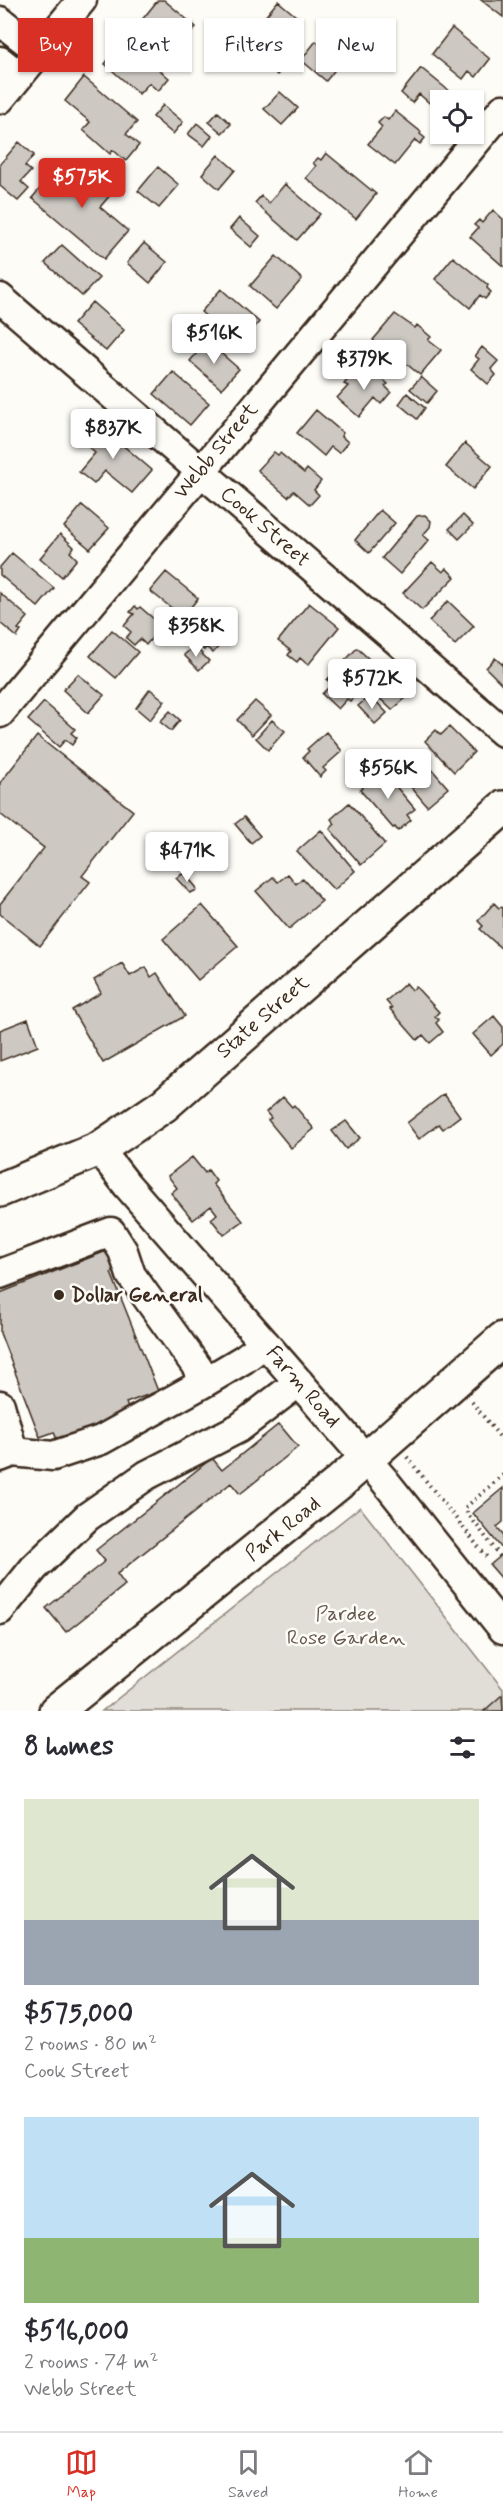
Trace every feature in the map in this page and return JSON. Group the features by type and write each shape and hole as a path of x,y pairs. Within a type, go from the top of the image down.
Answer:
{"main road":[{"name":"State Street","path":"0,1190 99,1149 164,1105 503,808"},
{"name":"Park Road","path":"56,1711 367,1460 503,1339"}],"street":[{"path":"66,18 81,0"},
{"path":"0,21 18,35"},
{"path":"0,99 10,69"},
{"name":"Webb Street","path":"0,712 503,109"},
{"name":"Cook Street","path":"0,298 503,732"},
{"name":"Farm Road","path":"99,1149 136,1195 367,1460 503,1629"},
{"path":"0,1274 111,1232 119,1214 136,1195"},
{"path":"111,1232 123,1251 131,1275 207,1381"},
{"path":"0,1405 6,1455 53,1456 101,1440 207,1381 244,1359 265,1343"},
{"path":"0,1610 34,1568 87,1517 147,1475 239,1428 299,1382"}],"path":[{"path":"466,1395 503,1441"},
{"path":"403,1452 489,1560"},
{"path":"500,1556 467,1515 466,1507 503,1475"},
{"path":"469,1534 477,1527"}],"green space":[{"name":"Pardee Rose Garden","path":"360,1507 503,1689 503,1711 102,1711"}],"building":[{"path":"158,0 164,0 185,18 143,18"},
{"path":"481,0 503,0 503,17"},
{"path":"278,1 296,16 294,18 264,18"},
{"path":"452,28 490,59 476,77 469,71 463,79 432,54"},
{"path":"316,41 316,72 333,72 326,81 304,63 304,56"},
{"path":"421,68 448,90 430,90 430,104 419,94 412,103 401,93"},
{"path":"114,72 162,72 169,78 158,91 149,83 139,94"},
{"path":"84,77 137,122 126,134 139,145 126,161 113,150 110,154 83,130 90,122 65,101"},
{"path":"280,92 298,108 282,125 264,109"},
{"path":"163,105 183,122 173,134 153,117"},
{"path":"395,111 425,138 420,144 415,140 395,165 368,144 382,127 378,123 384,117 388,120"},
{"path":"218,112 231,124 222,133 209,122"},
{"path":"197,123 212,136 204,146 188,134"},
{"path":"19,142 34,155 25,166 31,171 21,182 29,189 18,201 0,186 0,164"},
{"path":"326,153 376,194 356,219 306,178 316,166 313,163 318,158 321,160"},
{"path":"218,155 235,170 219,189 202,174"},
{"path":"76,163 112,193 100,207 128,231 104,259 32,198 56,170 64,177"},
{"path":"158,167 179,185 159,208 138,191"},
{"path":"285,184 320,214 297,240 255,203 261,196 269,203"},
{"path":"493,210 503,219 503,266 470,237 478,228 474,225 479,220 482,223"},
{"path":"239,218 260,236 251,247 230,229"},
{"path":"144,243 167,262 150,283 127,263"},
{"path":"62,245 99,278 82,296 45,263"},
{"path":"276,256 302,279 276,309 250,286"},
{"path":"453,257 488,285 487,288 491,292 485,299 480,295 470,308 435,279"},
{"path":"221,289 259,322 239,345 201,312"},
{"path":"92,302 124,330 106,351 73,324"},
{"path":"395,314 415,328 417,325 431,337 428,340 441,350 420,375 398,357 394,361 373,340"},
{"path":"207,341 239,369 221,389 190,361"},
{"path":"482,347 498,361 491,369 496,375 488,384 471,369 479,359 475,356"},
{"path":"366,365 388,384 385,386 391,392 381,404 375,398 359,417 337,398 348,386 344,384 350,377 353,380"},
{"path":"173,372 209,403 190,425 154,394"},
{"path":"421,377 437,391 427,403 410,389"},
{"path":"407,393 425,408 417,419 399,404"},
{"path":"316,410 343,433 341,436 348,442 339,453 331,447 324,456 297,433"},
{"path":"101,422 114,433 112,436 152,470 132,493 105,471 94,484 79,472 95,453 84,443"},
{"path":"465,443 492,466 473,489 446,467"},
{"path":"274,452 278,455 280,453 304,473 307,469 321,481 314,490 319,495 310,505 294,491 288,497 258,470"},
{"path":"82,505 109,528 90,549 64,527"},
{"path":"380,510 395,523 369,553 355,540"},
{"path":"425,515 431,521 430,527 423,535 429,540 400,574 382,558 417,516"},
{"path":"463,515 473,525 459,539 449,529"},
{"path":"60,534 74,547 70,552 77,559 62,577 40,558"},
{"path":"12,553 54,588 38,607 0,575 0,567"},
{"path":"432,562 443,572 446,568 455,577 422,610 403,593"},
{"path":"166,572 198,598 183,617 150,591"},
{"path":"0,593 28,617 18,629 21,631 17,637 0,623"},
{"path":"448,601 474,626 455,645 429,621"},
{"path":"309,603 339,627 308,665 300,658 297,662 288,655 291,651 278,641"},
{"path":"135,606 138,609 140,607 162,626 146,645 140,639 134,645 126,638 131,632 124,626 134,614 130,612"},
{"path":"207,616 222,631 213,640 219,646 213,653 206,647 204,650 186,633"},
{"path":"112,630 138,652 116,678 90,656"},
{"path":"194,646 209,661 199,670 184,655"},
{"path":"357,648 380,669 350,701 347,699 338,709 322,694 332,684 327,680"},
{"path":"495,658 503,663 503,685 486,668"},
{"path":"78,674 104,695 88,713 63,690"},
{"path":"391,674 402,686 399,689 407,697 392,710 372,691"},
{"path":"150,689 165,701 150,720 136,708"},
{"path":"370,695 387,713 375,724 358,706"},
{"path":"255,701 271,715 252,735 237,720"},
{"path":"44,702 75,729 71,733 77,738 72,745 65,740 59,747 28,720"},
{"path":"170,711 180,720 171,731 160,722"},
{"path":"272,720 285,731 268,750 256,738"},
{"path":"449,727 474,752 454,772 425,741 436,730 441,735"},
{"path":"326,732 342,751 323,768 326,771 320,777 303,757 309,751 307,749"},
{"path":"37,736 133,811 82,876 90,882 40,946 0,914 0,904 44,848 0,814 0,783"},
{"path":"416,751 448,788 427,806 395,768"},
{"path":"382,770 415,809 407,815 411,820 398,831 360,790 363,787 361,785 369,777 372,780"},
{"path":"349,803 385,844 361,865 330,829 335,824 331,819"},
{"path":"244,817 260,836 251,843 235,824"},
{"path":"321,830 355,871 334,890 297,851"},
{"path":"184,873 197,890 190,893 176,878"},
{"path":"288,874 296,884 302,878 322,901 289,929 256,891 273,877 278,882"},
{"path":"494,903 499,908 503,908 503,950 480,929 483,926 478,921"},
{"path":"202,905 238,946 198,980 163,939"},
{"path":"122,963 130,976 146,967 151,977 157,973 185,1016 103,1063 72,1010 101,993 94,980"},
{"path":"406,983 412,990 416,987 439,1012 435,1016 439,1020 436,1023 443,1032 430,1043 423,1035 417,1040 390,1009 392,1008 386,1001"},
{"path":"494,1016 503,1027 503,1044 491,1055 473,1034"},
{"path":"28,1019 38,1046 0,1061 0,1030"},
{"path":"444,1094 460,1116 443,1129 439,1124 419,1139 407,1123"},
{"path":"283,1097 292,1107 294,1105 314,1129 291,1148 268,1120 271,1118 266,1112"},
{"path":"346,1121 360,1138 346,1149 332,1131"},
{"path":"192,1157 205,1173 208,1170 216,1181 213,1184 243,1221 224,1235 211,1219 217,1214 211,1206 193,1220 171,1193 177,1188 168,1176"},
{"path":"109,1250 117,1271 111,1273 158,1391 126,1403 131,1415 58,1443 54,1432 40,1437 0,1333 0,1293"},
{"path":"279,1424 298,1447 240,1494 231,1483 117,1574 125,1585 66,1632 46,1608 105,1561 96,1550 212,1458 222,1470"},
{"path":"503,1488 503,1522 497,1527 503,1534 503,1550 473,1513"},
{"path":"503,1554 503,1580 490,1565"},
{"path":"502,1695 503,1711 484,1711"}],"place":[{"name":"Dollar General","path":"59,1295"}]}
